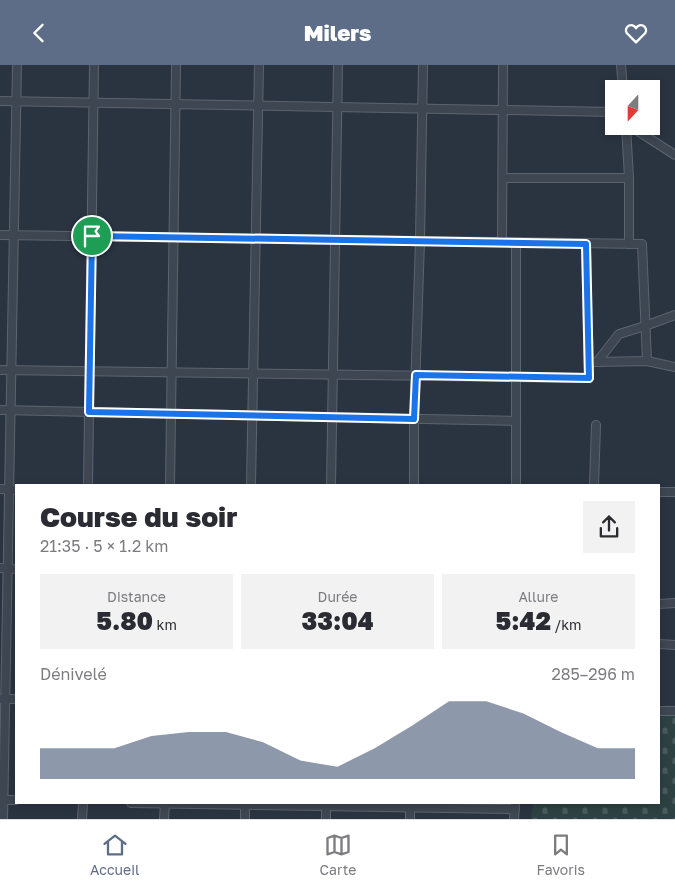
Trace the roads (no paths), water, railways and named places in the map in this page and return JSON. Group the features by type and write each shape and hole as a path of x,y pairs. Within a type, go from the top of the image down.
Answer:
{"street":[{"path":"3,819 4,568 13,490 10,410 17,65"},
{"path":"88,484 94,65"},
{"path":"170,484 176,65"},
{"path":"251,484 259,65"},
{"path":"331,484 338,65"},
{"path":"414,484 423,65"},
{"path":"502,242 504,178 503,65"},
{"path":"622,65 623,80"},
{"path":"0,101 605,112"},
{"path":"627,135 630,244"},
{"path":"644,135 675,155"},
{"path":"504,178 629,178"},
{"path":"0,235 642,245 647,361"},
{"path":"516,243 516,484"},
{"path":"0,371 589,378 593,362 586,244"},
{"path":"593,362 619,334 675,315"},
{"path":"593,362 647,361 675,367"},
{"path":"0,410 516,421"},
{"path":"594,484 596,425"},
{"path":"0,489 13,490"},
{"path":"660,492 675,492"},
{"path":"660,604 675,603"},
{"path":"660,644 675,645"},
{"path":"660,711 675,711"},
{"path":"2,800 15,801"},
{"path":"82,819 83,804"},
{"path":"164,819 165,804"},
{"path":"245,819 245,804 515,806 514,819"},
{"path":"326,804 326,819"},
{"path":"410,805 410,819"}]}
